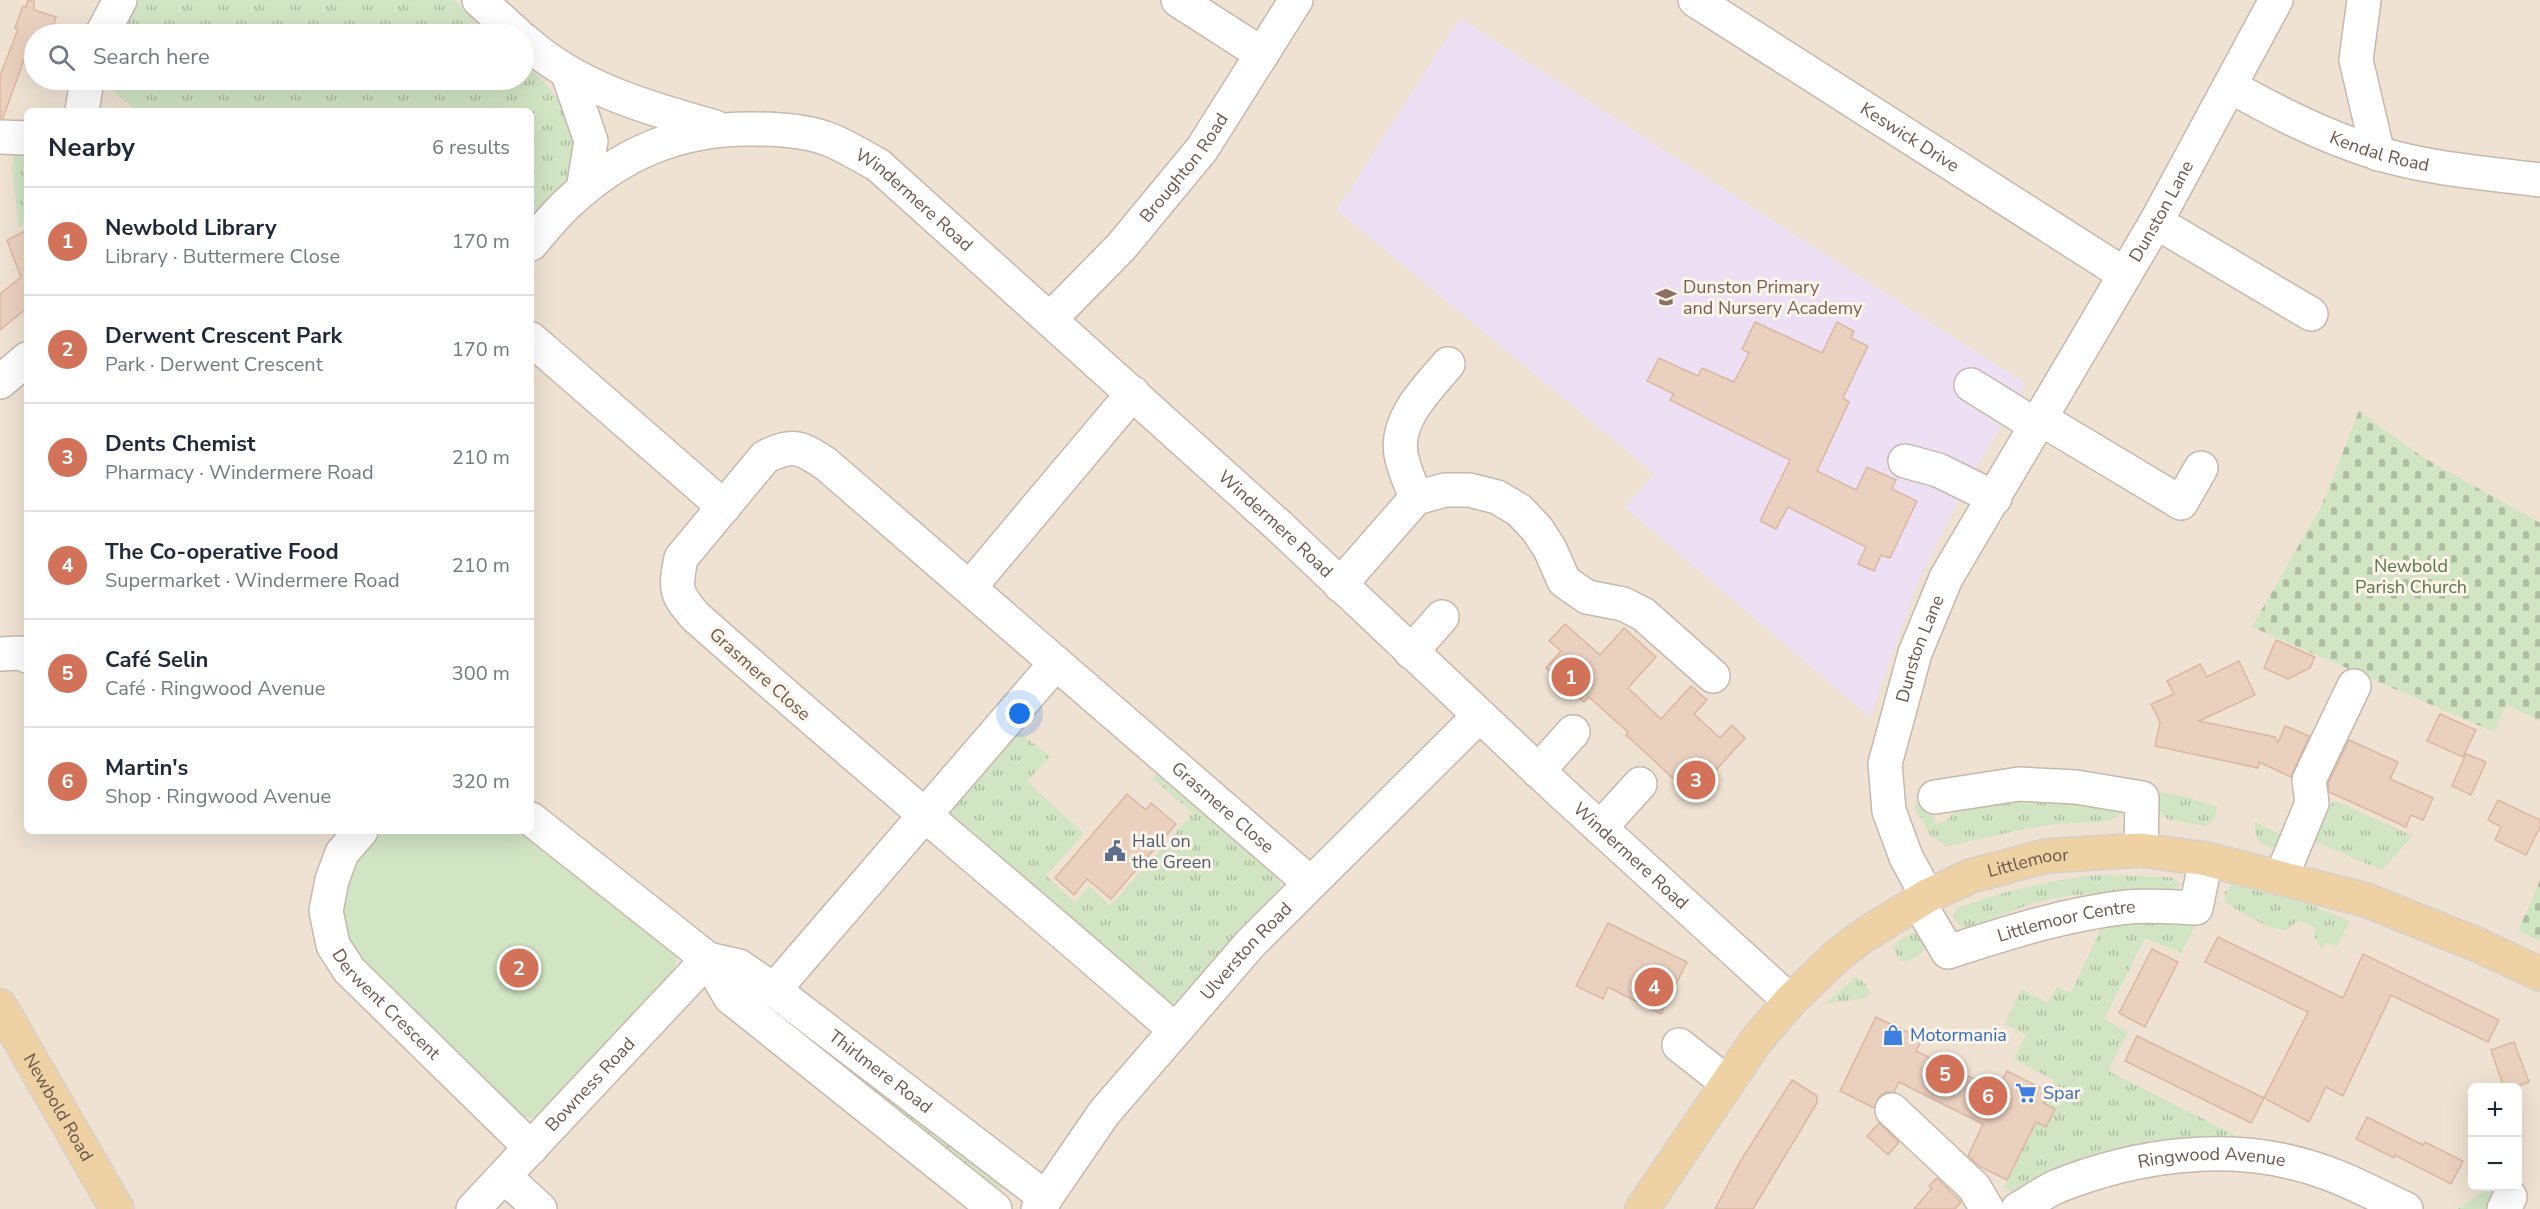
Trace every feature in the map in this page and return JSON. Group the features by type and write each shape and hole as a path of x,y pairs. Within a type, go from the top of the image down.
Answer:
{"main road":[{"name":"Littlemoor","path":"1642,1209 1726,1082 1756,1041 1790,1001 1837,956 1860,938 1923,898 1971,876 2046,856 2141,850 2206,859 2366,900 2478,945 2540,974"},
{"name":"Newbold Road","path":"0,1006 117,1209"}],"street":[{"path":"107,24 120,0"},
{"path":"479,0 506,24"},
{"path":"1178,0 1262,54"},
{"name":"Broughton Road","path":"1051,318 1120,247 1202,150 1296,0"},
{"name":"Keswick Drive","path":"1695,0 2124,274"},
{"name":"Dunston Lane","path":"1923,898 1889,811 1885,764 1915,653 1946,578 2156,222 2276,0"},
{"path":"2364,0 2356,60 2378,154"},
{"name":"Windermere Road","path":"534,50 568,74 652,110 719,129"},
{"path":"568,74 591,141 583,189"},
{"name":"Kendal Road","path":"2230,86 2286,118 2378,154 2426,164 2540,180"},
{"path":"82,108 85,90"},
{"name":"Windermere Road","path":"534,241 583,189 639,151 683,136 719,129 770,129 825,138 878,165 1133,393 1599,828 1790,1001"},
{"path":"0,137 24,138"},
{"path":"2156,222 2311,314"},
{"path":"534,342 724,507"},
{"path":"0,382 24,362"},
{"path":"1416,498 1400,453 1402,430 1433,370"},
{"path":"1971,385 2181,503 2201,468"},
{"path":"970,587 1133,393"},
{"name":"Grasmere Close","path":"1175,1030 927,815 817,724 695,616 679,597 677,577 681,558 765,457 784,447 807,451 970,587 1309,882"},
{"path":"1905,461 1938,470 1995,498"},
{"path":"1340,585 1416,498 1445,490 1469,490 1497,497 1519,510 1537,529 1550,549 1564,581 1587,597 1623,604 1643,614 1713,676"},
{"path":"1411,652 1442,617"},
{"path":"0,654 24,655"},
{"path":"774,990 1056,663"},
{"path":"2280,878 2312,802 2309,780 2354,686"},
{"name":"Ulverston Road","path":"1042,1204 1104,1113 1250,944 1309,882 1479,716"},
{"path":"1538,771 1573,732"},
{"path":"1599,828 1640,784"},
{"path":"1935,797 2019,784 2076,787 2142,798 2141,850"},
{"name":"Thirlmere Road","path":"534,821 708,959 730,997 995,1209"},
{"name":"Derwent Crescent","path":"358,834 342,853 332,880 326,911 333,945 349,970 531,1148"},
{"name":"Littlemoor Centre","path":"1923,898 1948,952 2015,930 2078,913 2130,907 2196,908 2206,859"},
{"name":"Thirlmere Road","path":"708,959 739,966 774,990 1042,1204"},
{"name":"Bowness Road","path":"473,1209 708,959"},
{"path":"1679,1045 1726,1082"},
{"path":"1892,1110 1974,1187 1987,1209"},
{"name":"Ringwood Avenue","path":"2018,1209 2056,1187 2129,1163 2216,1153 2270,1159 2309,1167 2355,1184 2406,1209"},
{"path":"505,1177 540,1209"}],"shaded area":[{"path":"0,0 2540,0 2540,1209 0,1209"},
{"name":"Dunston Primary and Nursery Academy","path":"1460,18 2026,384 1966,485 1919,579 1870,717 1625,507 1655,474 1337,210"}],"green space":[{"path":"135,0 453,0 483,24 121,24"},
{"path":"534,72 564,107 575,134 576,149 574,164 567,179 534,222 534,108 133,108 112,90 534,90"},
{"path":"14,152 24,152 24,224 19,226 12,169"},
{"name":"Newbold Parish Church","path":"2359,411 2424,458 2540,523 2540,721 2507,705 2494,732 2252,627 2322,505"},
{"path":"1016,730 1050,756 1027,782 1084,833 1046,876 1075,903 1089,886 1110,906 1193,813 1152,778 1158,772 1278,876 1281,885 1277,895 1171,1005 1164,1003 948,815 949,809"},
{"path":"1921,791 1936,824 1949,818 1955,805 2032,794 2120,808 2121,814 2106,821 2044,826 1947,846 1931,836 1914,807"},
{"path":"2160,792 2185,796 2217,807 2214,818 2205,826 2167,819 2158,811"},
{"path":"2336,801 2413,836 2382,870 2306,838 2321,810"},
{"path":"2255,822 2290,839 2286,846 2266,846 2258,840"},
{"path":"371,834 534,834 678,951 671,984 541,1118 510,1117 338,941 350,861"},
{"path":"2102,875 2174,878 2180,884 2176,892 2071,895 2033,903 1970,927 1959,925 1953,915 1959,907 2012,891 2065,879"},
{"path":"2540,880 2540,941 2518,931"},
{"path":"2232,885 2303,902 2350,921 2337,947 2326,942 2322,950 2314,936 2315,928 2299,920 2287,929 2277,929 2225,902 2225,892"},
{"path":"2108,918 2198,921 2181,953 2145,938 2104,1019 2128,1032 2108,1071 2235,1135 2227,1142 2025,1192 2013,1192 2004,1188 2036,1122 2046,1127 2055,1109 2043,1103 2054,1080 2014,1059 2026,1035 2005,1024 2021,989 2048,1003 2057,987 2071,993 2102,926"},
{"path":"1912,933 1919,933 1925,948 1921,954 1906,962 1900,960 1893,949 1897,942"},
{"path":"1855,977 1868,988 1870,994 1866,998 1825,1004"},
{"path":"743,978 1007,1182 995,1196 732,992"},
{"path":"2496,1191 2494,1209 2458,1209 2482,1192"}],"building":[{"path":"28,0 34,0 34,10 56,17 54,24 24,24 24,60 3,118 0,118 0,76 18,29 15,28 23,6 26,7"},
{"path":"24,232 24,310 0,330 0,294 21,277 7,240"},
{"path":"1755,322 1822,353 1837,322 1854,331 1851,338 1868,346 1843,398 1849,402 1817,471 1856,490 1867,467 1896,480 1892,489 1917,501 1890,558 1881,555 1874,571 1858,564 1866,547 1788,507 1776,529 1760,521 1790,460 1670,400 1674,394 1647,381 1659,358 1698,376 1702,368 1734,382 1749,353 1742,349"},
{"path":"1565,624 1600,655 1624,628 1656,657 1628,688 1661,719 1691,686 1707,700 1694,714 1720,738 1732,725 1745,738 1698,790 1681,774 1675,780 1626,735 1628,732 1589,697 1584,702 1546,668 1561,651 1549,641"},
{"path":"2276,640 2315,657 2310,668 2288,679 2264,668"},
{"path":"2239,661 2255,695 2199,721 2275,737 2278,743 2285,726 2309,736 2291,777 2259,762 2258,768 2155,746 2160,722 2151,704 2174,694 2167,681 2200,664 2207,677"},
{"path":"2440,714 2476,730 2463,757 2427,741"},
{"path":"2349,740 2398,762 2390,779 2433,798 2423,820 2411,815 2406,827 2329,792 2328,783"},
{"path":"2466,754 2486,762 2471,795 2452,786"},
{"name":"Hall on the Green","path":"1127,794 1146,810 1151,803 1176,824 1111,899 1087,879 1074,895 1055,878"},
{"path":"2498,800 2540,820 2540,827 2526,855 2495,840 2501,827 2488,820"},
{"path":"1608,923 1687,962 1661,1014 1608,987 1603,999 1576,986"},
{"path":"2218,937 2343,998 2363,954 2499,1020 2488,1042 2391,995 2343,1096 2326,1087 2309,1122 2264,1098 2308,1012 2205,962"},
{"path":"2152,949 2178,962 2145,1027 2119,1013"},
{"path":"1876,1017 1922,1039 1916,1051 1997,1090 2007,1071 2049,1092 2043,1103 2055,1109 2046,1127 2036,1122 2007,1180 1979,1166 1968,1156 1983,1124 1899,1082 1894,1092 1886,1092 1879,1097 1874,1108 1840,1091"},
{"path":"2137,1036 2264,1098 2251,1123 2125,1061"},
{"path":"2514,1042 2529,1082 2522,1085 2502,1083 2491,1050"},
{"path":"1792,1080 1817,1096 1817,1103 1753,1209 1715,1209 1740,1162"},
{"path":"2367,1117 2423,1145 2425,1142 2463,1161 2451,1184 2395,1155 2394,1158 2356,1139"},
{"path":"1879,1123 1899,1142 1888,1155 1867,1136"},
{"path":"1937,1178 1961,1202 1955,1209 1914,1209 1932,1188 1929,1186"}],"place":[{"name":"Dunston Primary and Nursery Academy","path":"1666,297"},
{"name":"Newbold Library","path":"1571,677"},
{"name":"Dents Chemist","path":"1696,780"},
{"name":"Hall on the Green","path":"1115,851"},
{"name":"Derwent Crescent Park","path":"519,968"},
{"name":"The Co-operative Food","path":"1654,987"},
{"name":"Motormania","path":"1893,1035"},
{"name":"Café Selin","path":"1945,1074"},
{"name":"Spar","path":"2026,1093"},
{"name":"Martin's","path":"1988,1096"}]}
